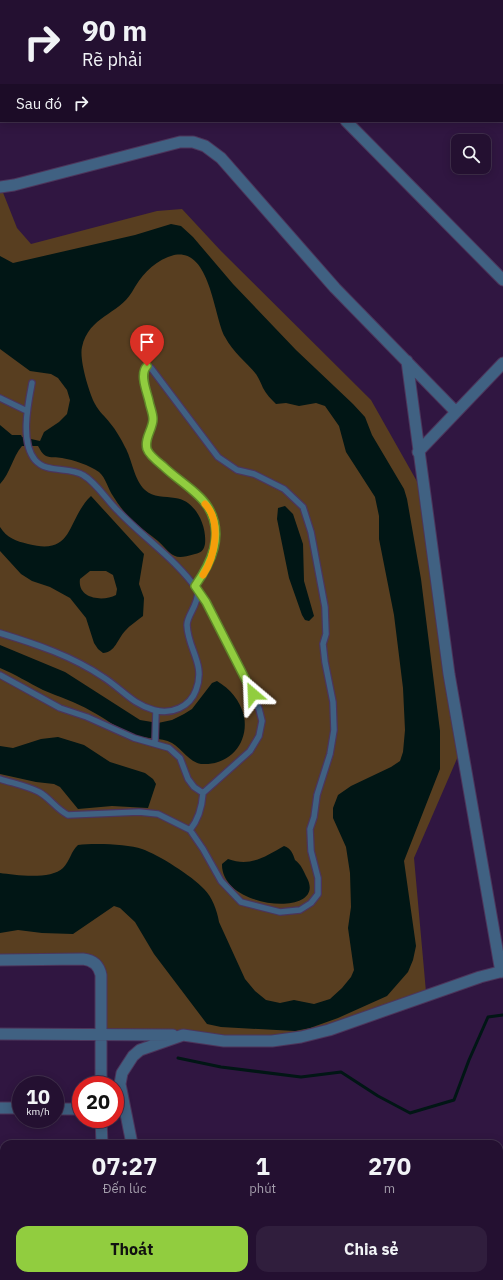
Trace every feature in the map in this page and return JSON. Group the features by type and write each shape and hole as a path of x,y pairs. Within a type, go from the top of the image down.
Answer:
{"street":[{"path":"347,122 503,280"},
{"path":"0,187 14,185 165,145 193,142 204,146 221,158 335,288 456,412"},
{"path":"0,1034 183,1036 238,1041 272,1041 301,1037 329,1030 480,977 502,972 449,674 418,452 407,361"},
{"path":"418,452 503,362"},
{"path":"0,960 82,959 94,962 101,975 101,1076"},
{"path":"131,1140 120,1084 122,1072 132,1056 140,1050 183,1036"},
{"path":"0,1108 12,1108"},
{"path":"101,1128 102,1140"}],"lane":[{"path":"0,633 51,650 103,677 129,699 155,713 176,710 188,704 196,690 200,672 198,660 189,639 187,624 198,602 197,589 208,567 216,540 208,507 147,450 146,440 153,420 144,375 147,366 151,368 166,390 178,402 218,457 237,470 254,474 284,489 303,507 311,532 326,606 326,634 323,644 333,702 334,730 330,754 317,795 314,817 310,829 311,851 318,878 318,894 311,903 300,910 280,912 241,902 221,881 190,830 158,814 139,812 68,815 58,810 50,800 38,792 0,779"},
{"path":"32,383 27,411 27,432 29,451 35,461 42,466 60,470 75,471 85,475 118,512 173,562 197,589 218,623 253,694 262,720 259,736 250,751 204,793 202,805 196,822 190,830"},
{"path":"0,398 27,411"},
{"path":"0,675 60,708 87,717 134,738 155,742 169,748 180,758 188,779 194,787 204,793"},
{"path":"155,713 155,742"}],"shaded area":[{"path":"0,190 2,190 17,228 31,244 157,211 182,209 221,251 371,400 419,485 459,754 414,858 426,992 329,1026 273,1038 104,1032 98,962 0,956"},
{"path":"171,224 181,226 193,237 233,284 296,350 365,417 372,435 404,489 421,579 440,731 440,769 404,861 416,946 413,960 408,972 387,996 338,1018 310,1028 295,1031 221,1027 207,1024 154,954 135,922 120,908 114,906 73,934 42,933 18,930 0,933 0,873 33,876 50,874 63,868 78,845 120,845 136,847 157,856 184,872 204,889 214,904 219,922 245,979 255,991 266,1000 280,1003 294,1000 314,1004 330,999 342,988 351,977 354,970 348,928 351,907 350,873 346,847 333,818 333,808 338,795 351,786 391,767 400,761 403,752 405,730 403,688 394,615 379,539 379,516 375,497 346,452 339,426 325,406 316,403 299,406 286,403 276,404 266,392 256,374 236,352 225,337 208,282 201,269 193,259 182,255 168,257 156,263 143,276 126,300 97,322 86,337 81,352 87,384 95,404 120,438 141,486 148,493 182,500 194,508 202,522 204,529 205,544 203,550 199,553 182,557 177,557 170,553 126,514 115,500 99,472 76,461 46,456 42,453 38,446 22,446 7,475 0,484 0,425 12,435 21,435 22,437 40,441 44,432 59,422 67,414 70,400 67,390 58,378 51,374 30,371 0,349 0,256 13,263 135,235"},
{"path":"91,496 144,554 139,584 144,598 143,616 127,629 111,651 103,653 94,643 86,618 70,598 50,587 32,581 21,574 0,551 0,527 9,536 20,542 43,546 54,545 68,534 83,505","holes":["90,571 106,571 113,575 117,589 116,595 104,598 87,595 80,586 80,579"]},
{"path":"285,506 293,514 303,544 304,581 314,616 309,621 305,620 302,615 289,578 277,519 278,508"},
{"path":"0,645 65,672 140,720 158,723 172,720 192,709 212,683 217,681 234,696 242,710 245,726 240,744 229,757 221,761 211,764 197,763 168,741 133,735 85,708 43,690 0,668"},
{"path":"58,737 84,745 110,762 145,773 153,779 156,784 148,808 112,806 78,809 60,787 54,784 36,782 0,774 0,746 13,748 41,739"},
{"path":"284,846 291,852 307,878 309,891 302,899 289,903 272,903 254,899 238,891 226,879 222,864 228,859 243,862 257,860"}],"waterway":[{"path":"178,1058 221,1067 301,1077 341,1072 378,1096 410,1113 454,1100 469,1060 488,1017 503,1015"}],"slow traffic":[{"path":"203,575 208,567 216,540 208,507 205,504"}],"route":[{"path":"147,366 144,375 153,420 146,440 147,450 208,507 216,540 208,567 195,586 218,623 223,637 253,694"}]}
